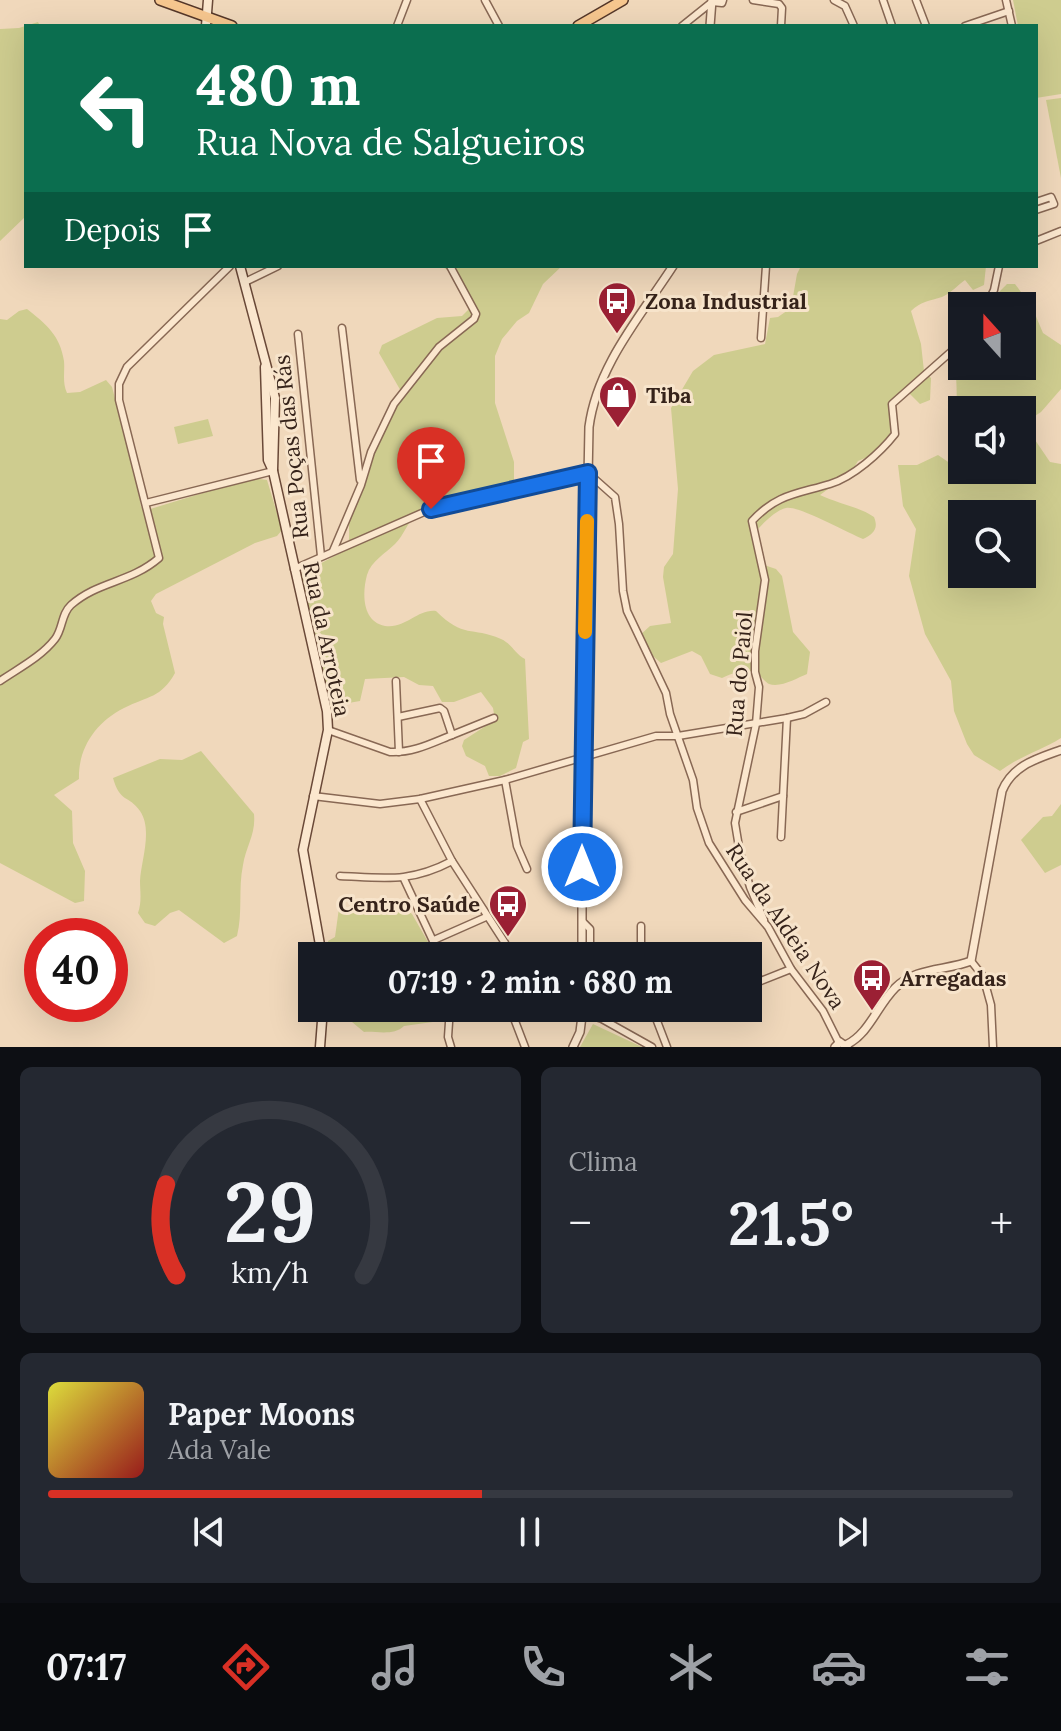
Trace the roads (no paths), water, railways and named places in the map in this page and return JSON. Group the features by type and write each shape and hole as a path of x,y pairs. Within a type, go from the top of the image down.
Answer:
{"main road":[{"path":"160,0 207,22 208,0"},
{"path":"581,24 623,0"},
{"name":"Rua da Arroteia","path":"241,268 265,367 268,460 327,711 328,730 303,850 319,942"},
{"path":"320,1047 322,1022"}],"street":[{"path":"398,24 407,0"},
{"path":"485,0 498,24"},
{"path":"712,1 722,3 723,0"},
{"path":"753,0 779,4 782,8 781,24"},
{"path":"834,0 845,6 853,24"},
{"path":"883,0 891,24"},
{"path":"916,0 925,24"},
{"path":"1006,0 1012,24"},
{"path":"684,24 712,1"},
{"path":"710,24 712,1"},
{"path":"971,24 1009,11"},
{"path":"1038,201 1051,197 1054,204 1038,209"},
{"path":"1038,240 1061,231"},
{"path":"0,681 39,655 57,637 70,606 105,583 144,571 159,558 119,400 122,375 228,268"},
{"path":"245,282 274,268"},
{"path":"333,551 361,485 371,452 394,404 439,347 474,319 473,304 451,268"},
{"path":"582,942 589,427 595,392 605,369 672,268"},
{"path":"761,338 766,268"},
{"path":"993,292 999,268"},
{"path":"342,328 361,485"},
{"name":"Rua Poças das Rás","path":"298,334 321,556"},
{"name":"Rua do Paiol","path":"768,927 750,887 740,853 736,812 756,724 759,687 755,651 765,580 752,521 772,501 832,484 865,462 895,434 892,404 948,354"},
{"path":"146,503 273,471"},
{"path":"294,569 441,506 588,473"},
{"name":"Rua da Aldeia Nova","path":"588,473 615,497 627,611 662,680 709,843 745,900 768,927 791,969 823,1011 842,1045"},
{"path":"396,681 399,752"},
{"path":"313,796 380,804 420,799 505,780 656,736 678,736 804,714 826,702"},
{"path":"398,717 440,708 444,711 452,735"},
{"path":"328,730 390,752 399,752 419,748 494,718"},
{"path":"781,837 787,718"},
{"path":"993,1047 994,1022 988,995 983,976 971,961 1002,791 1006,781 1028,763 1061,750"},
{"path":"505,780 517,846 527,869"},
{"path":"736,812 783,796"},
{"path":"420,799 452,861 504,942"},
{"path":"340,876 404,879 429,873 452,861"},
{"path":"404,879 434,940 486,917"},
{"path":"583,922 590,929 590,942"},
{"path":"641,926 641,942"},
{"path":"842,1045 857,1040 896,986 922,972 971,961"},
{"path":"762,980 791,969"},
{"path":"449,1022 449,1047"},
{"path":"515,1022 525,1047"},
{"path":"573,1047 581,1022"},
{"path":"607,1022 651,1047 660,1036 659,1028"},
{"path":"657,1022 666,1046"}],"place":[{"name":"Zona Industrial","path":"617,335"},
{"name":"Tiba","path":"618,429"},
{"name":"Centro Saúde","path":"508,938"},
{"name":"Arregadas","path":"872,1012"}]}
